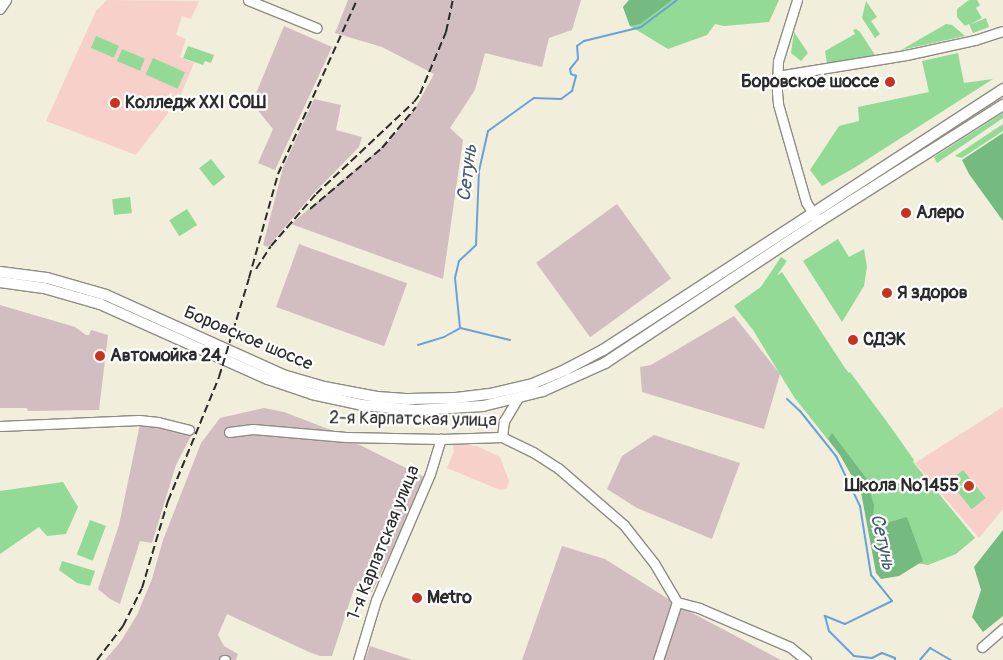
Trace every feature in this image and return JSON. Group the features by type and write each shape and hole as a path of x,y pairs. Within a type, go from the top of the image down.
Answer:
{"main road":[{"path":"0,9 6,0"},
{"name":"Боровское шоссе","path":"0,272 46,278 106,295 283,375 324,387 385,397 456,398 494,393 530,385 586,360 1003,89"},
{"name":"Боровское шоссе","path":"0,282 44,288 100,304 268,379 327,398 362,405 416,410 478,406 518,398 556,386 605,363 818,222 1003,105"}],"street":[{"path":"248,0 317,28"},
{"path":"797,0 783,40 777,76 778,104 806,202 818,222"},
{"path":"777,76 906,55 959,44 1003,31"},
{"path":"502,437 504,421 518,398"},
{"path":"0,426 139,420 158,422 189,430"},
{"name":"2-я Карпатская улица","path":"229,432 253,429 346,437 441,439 502,437 533,452 558,468 624,525 654,563 677,602"},
{"name":"1-я Карпатская улица","path":"358,660 376,600 430,474 441,439"},
{"path":"658,660 677,602 699,608 790,647 806,660"},
{"path":"982,648 1003,629"}],"shaded area":[{"path":"107,0 199,1 191,19 182,16 176,35 186,39 180,57 194,63 179,99 136,155 46,121 96,11"},
{"path":"348,0 581,0 572,30 549,38 542,67 485,53 475,90 450,128 463,140 443,279 291,224 391,139 416,107 434,74 382,47 335,33"},
{"path":"284,26 332,47 275,170 258,163 273,129 252,103"},
{"path":"314,99 341,105 336,130 362,137 359,147 313,194 268,247 263,245 283,168"},
{"path":"617,204 671,278 590,337 536,263"},
{"path":"299,244 407,283 384,346 276,307"},
{"path":"0,305 75,327 86,335 89,335 91,330 108,335 99,410 28,411 27,408 0,408"},
{"path":"734,316 780,374 764,429 642,392 640,367 651,365"},
{"name":"Школа №1455","path":"1003,407 1003,509 979,538 915,463"},
{"path":"264,408 284,412 336,432 338,439 360,445 426,478 372,592 355,586 332,656 320,656 309,652 227,614 218,635 224,646 238,654 236,660 105,660 121,641 137,615 152,579 163,540 201,443 220,418"},
{"path":"140,424 191,427 191,436 176,465 152,543 140,541 120,604 110,599 98,589 119,525"},
{"path":"654,435 740,463 712,539 637,508 607,489 622,456"},
{"path":"453,444 477,446 500,457 509,481 507,488 500,490 447,468 454,451"},
{"path":"562,546 605,559 681,607 781,660 522,660"},
{"path":"370,646 412,660 365,660"}],"green space":[{"path":"629,0 779,0 769,22 724,26 715,24 707,35 668,49 630,26 623,7"},
{"path":"629,0 672,0 640,24 630,26 623,7"},
{"path":"969,0 977,0 980,5 976,8 982,18 965,26 957,17 957,9"},
{"path":"866,1 877,17 871,21 880,34 875,38 862,18"},
{"path":"986,18 989,27 973,33 969,25"},
{"path":"946,24 952,25 965,36 901,50"},
{"path":"856,29 875,55 827,64 825,51 855,34 853,30"},
{"path":"794,32 808,53 801,61 791,53"},
{"path":"96,36 119,46 114,58 91,48"},
{"path":"188,46 214,55 211,63 205,61 203,65 183,58"},
{"path":"122,49 145,59 140,71 117,61"},
{"path":"958,53 964,83 993,79 854,168 822,186 810,170 839,126 859,121 858,107 929,92 922,61"},
{"path":"153,58 185,72 178,89 146,74"},
{"path":"1003,113 1003,118 937,163 934,157"},
{"path":"1003,124 1003,131 962,158 955,156"},
{"path":"1003,133 1003,221 969,174 962,160"},
{"path":"211,159 225,177 213,186 199,168"},
{"path":"130,197 132,213 114,215 112,199"},
{"path":"187,209 197,225 179,236 169,220"},
{"path":"838,239 849,257 864,249 867,267 864,286 842,322 803,261"},
{"path":"781,257 787,261 752,312 746,308"},
{"path":"782,272 845,368 890,426 914,460 913,462 975,538 956,554 928,565 876,556 861,492 840,455 794,397 753,330 734,306"},
{"path":"832,433 866,478 874,505 873,515 883,524 907,517 923,561 899,576 881,579 876,573 861,492 840,455 828,439"},
{"path":"963,470 986,498 972,509 949,481"},
{"path":"63,482 78,507 66,534 47,536 39,527 0,554 0,491"},
{"path":"90,520 106,526 93,561 77,555"},
{"path":"1003,530 1003,616 983,632 972,617 981,590 974,567"},
{"path":"62,561 95,571 90,586 77,583 59,570"}],"waterway":[{"name":"Сетунь","path":"510,340 460,328 455,278 459,261 476,245 479,171 488,131 534,98 561,99 572,91 576,76 571,74 570,69 578,59 577,46 584,41 641,27 677,0"},
{"path":"418,345 444,337 460,328"},
{"name":"Сетунь","path":"787,399 800,411 836,456 860,506 871,575 892,601 845,624 825,616 829,631 854,656 872,658 882,653 895,658 895,660"},
{"name":"Сетунь","path":"920,660 930,648 951,660"}],"railway":[{"path":"97,660 123,626 142,588 168,501 219,377 278,174 357,0"},
{"path":"256,269 271,246 316,194 414,102 420,94 446,32 453,0"},
{"path":"310,209 382,148 416,107"}],"place":[{"name":"Боровское шоссе","path":"890,82"},
{"name":"Колледж XXI СОШ","path":"115,103"},
{"name":"Алеро","path":"906,213"},
{"name":"Я здоров","path":"887,293"},
{"name":"СДЭК","path":"853,340"},
{"name":"Автомойка 24","path":"100,356"},
{"name":"Школа №1455","path":"969,486"},
{"name":"Metro","path":"417,598"}]}
